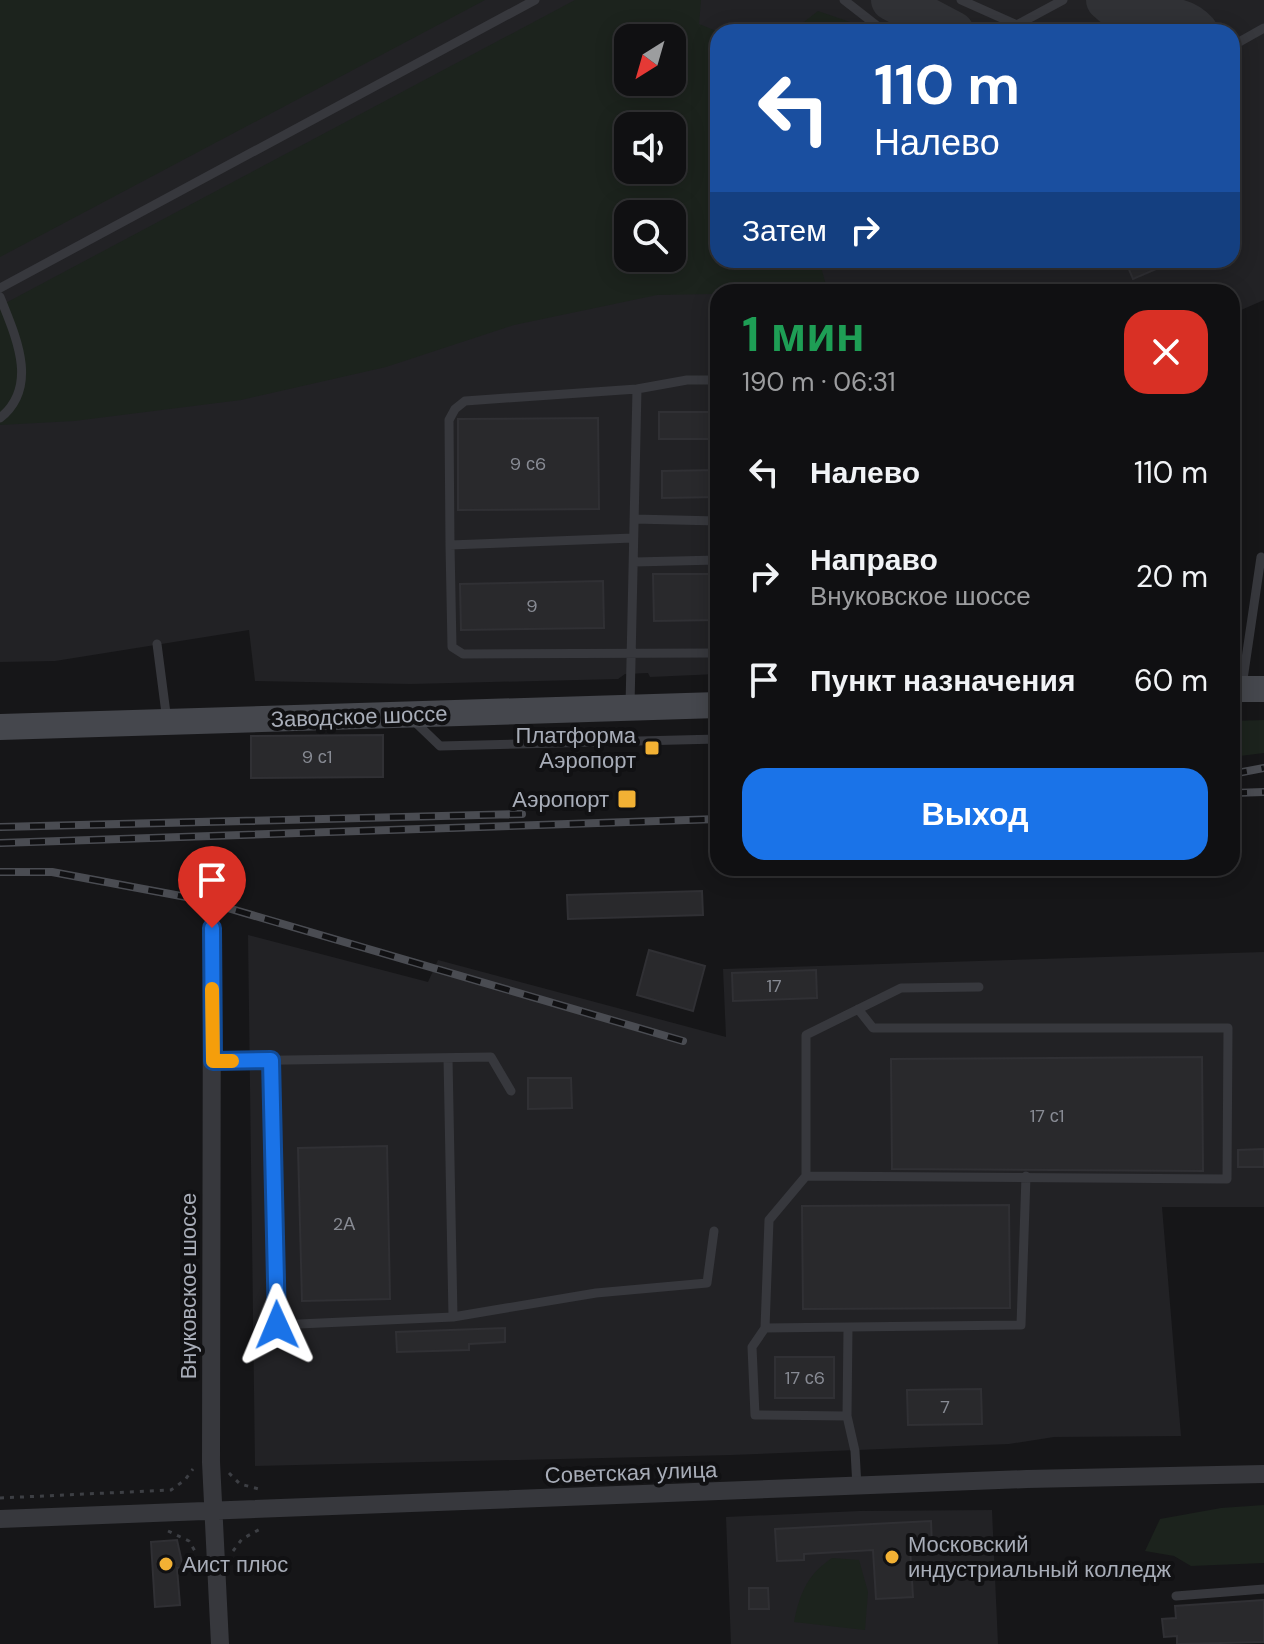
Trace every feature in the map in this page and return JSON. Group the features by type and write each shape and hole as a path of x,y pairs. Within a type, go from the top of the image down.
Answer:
{"street":[{"name":"Заводское шоссе","path":"0,727 710,705"},
{"name":"Внуковское шоссе","path":"212,928 212,1510 220,1644"},
{"name":"Советская улица","path":"0,1519 1264,1474"}],"lane":[{"path":"0,288 535,0"},
{"path":"844,0 875,24"},
{"path":"961,0 1015,24"},
{"path":"1019,24 1063,0"},
{"path":"1240,42 1264,28"},
{"path":"0,297 20,352 23,373 13,403 0,418"},
{"path":"710,380 687,380 637,389 465,401 449,420 450,643 456,650 463,654 710,653"},
{"path":"630,707 637,389"},
{"path":"634,519 710,521"},
{"path":"450,545 633,538"},
{"path":"1246,689 1261,557"},
{"path":"634,562 710,560"},
{"path":"157,644 167,724"},
{"path":"407,713 440,746 710,739"},
{"path":"847,1416 755,1415 752,1347 765,1328 769,1220 806,1176 806,1035 901,988 979,987"},
{"path":"806,1176 1227,1179 1228,1028 873,1028 858,1009"},
{"path":"213,1061 491,1057 511,1091"},
{"path":"448,1058 453,1317"},
{"path":"271,1060 277,1325 453,1317 596,1293 707,1283 714,1231"},
{"path":"765,1328 1021,1325 1026,1176"},
{"path":"848,1328 847,1416 855,1451 857,1487"},
{"path":"1176,1596 1264,1589"}],"path":[{"path":"0,1498 171,1490 190,1474 197,1461"},
{"path":"228,1470 240,1484 259,1489"},
{"path":"233,1551 242,1539 262,1528"},
{"path":"167,1531 184,1537 196,1553"}],"shaded area":[{"path":"0,0 1264,0 1264,300 1240,310 1240,284 710,284 710,674 650,677 648,673 625,674 618,679 411,684 255,681 249,630 55,661 0,662"},
{"path":"0,0 485,0 0,257"},
{"path":"575,0 701,0 699,24 710,28 710,268 821,268 826,284 710,284 710,294 657,295 514,325 386,367 241,400 74,421 0,425 0,306"},
{"path":"818,11 850,22 847,24 801,24"},
{"path":"1264,720 1264,753 1240,756 1240,721"},
{"path":"248,935 428,982 438,960 726,1037 723,969 1264,952 1264,1207 1162,1207 1181,1436 1054,1437 1009,1444 731,1455 255,1466"},
{"path":"1264,1505 1264,1563 1191,1566 1174,1556 1145,1551 1160,1519 1221,1508"},
{"path":"992,1510 998,1644 731,1644 726,1517 859,1511"},
{"path":"832,1558 859,1560 868,1592 865,1630 794,1622 806,1586 816,1571"}],"building":[{"path":"1128,268 1158,268 1133,279"},
{"path":"659,412 710,412 710,439 659,439"},
{"path":"598,418 599,509 458,510 458,419"},
{"path":"710,470 710,497 662,498 662,471"},
{"path":"653,574 710,574 710,620 654,621"},
{"path":"603,581 604,628 461,630 460,584"},
{"path":"383,735 383,777 251,778 251,736"},
{"path":"702,891 703,915 568,919 567,895"},
{"path":"649,950 705,966 693,1011 637,995"},
{"path":"816,970 817,998 733,1001 732,973"},
{"path":"1202,1057 1203,1171 892,1169 891,1059"},
{"path":"528,1078 571,1078 572,1108 528,1109"},
{"path":"387,1146 390,1299 302,1301 298,1148"},
{"path":"1264,1149 1264,1167 1238,1167 1238,1150"},
{"path":"1009,1205 1010,1308 803,1309 802,1206"},
{"path":"505,1328 505,1342 469,1344 469,1350 397,1352 396,1332"},
{"path":"775,1357 834,1357 834,1398 775,1398"},
{"path":"981,1389 982,1424 908,1425 907,1390"},
{"name":"Московский индустриальный колледж","path":"931,1521 932,1547 910,1548 913,1597 876,1599 873,1550 804,1554 804,1560 777,1561 775,1529"},
{"path":"177,1540 183,1567 177,1568 180,1605 155,1607 151,1542"},
{"path":"749,1588 768,1588 769,1609 749,1609"},
{"path":"1264,1600 1264,1642 1177,1644 1177,1636 1164,1637 1162,1619 1176,1618 1175,1606"}],"taxiway":[{"path":"892,0 938,24"},
{"path":"1107,0 1131,14 1188,24"}],"railway":[{"path":"1240,772 1264,768"},
{"path":"1240,793 1264,792"},
{"path":"0,827 522,814"},
{"path":"0,843 710,819"},
{"path":"0,872 52,872 197,899 683,1041"}],"slow traffic":[{"path":"212,989 213,1061 232,1061"}],"place":[{"name":"Платформа Аэропорт","path":"652,748"},
{"name":"Аэропорт","path":"627,799"},
{"name":"Московский индустриальный колледж","path":"892,1557"},
{"name":"Аист плюс","path":"166,1564"}],"route":[{"path":"212,928 213,1061 271,1060 277,1325"}]}
